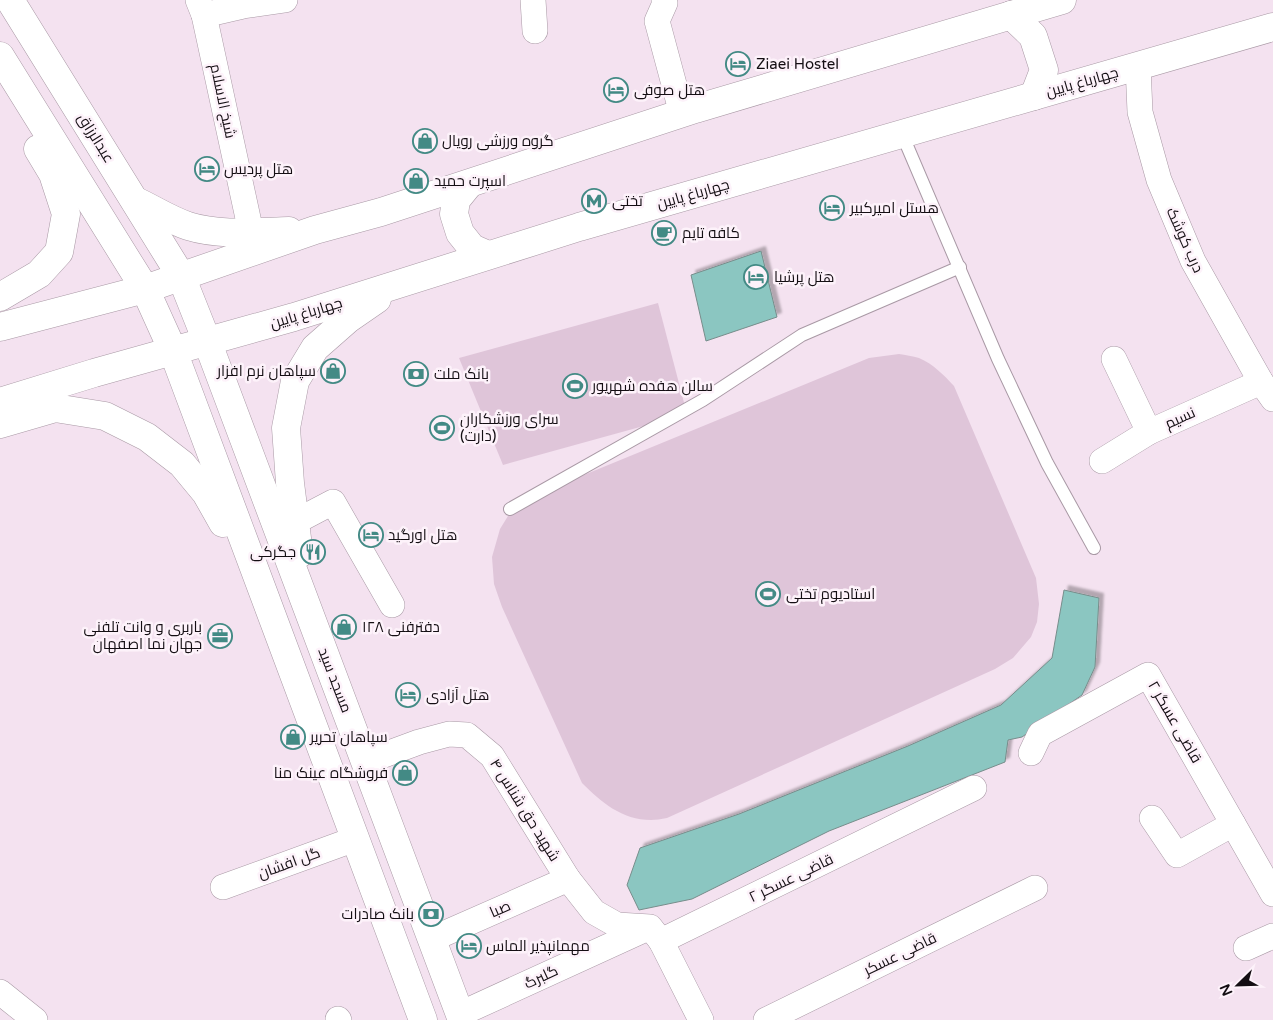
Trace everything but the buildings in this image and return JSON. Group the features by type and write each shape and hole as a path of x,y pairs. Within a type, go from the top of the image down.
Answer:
{"main road":[{"name":"عبدالرزاق","path":"10,0 181,276 207,341"},
{"path":"0,327 145,290 315,230 469,184 682,114 1062,0"},
{"path":"1011,15 1033,36 1044,70 1034,96"},
{"name":"چهارباغ پایین","path":"0,402 94,373 294,317 579,227 1273,27"},
{"path":"0,56 145,290 173,352 423,1020"},
{"path":"0,86 53,174 66,214 59,252 38,274 0,297"},
{"path":"469,184 456,200 454,214 460,233 472,248 488,256"},
{"path":"136,201 188,226 215,231 315,230"},
{"path":"305,602 290,484 286,428 296,382 315,348 348,318 401,283"},
{"name":"مسجد سید","path":"207,341 461,1017"},
{"path":"0,424 55,408 105,416 147,437 182,464 206,493 263,592"}],"street":[{"path":"201,7 243,6 285,0"},
{"path":"533,0 535,31"},
{"path":"664,0 665,3 657,21 682,114"},
{"name":"شیخ الاسلام","path":"201,7 251,232"},
{"name":"درب کوشک","path":"1138,66 1140,112 1158,180 1193,261 1267,391"},
{"path":"1114,359 1149,432"},
{"name":"نسیم","path":"1102,461 1149,432 1267,391"},
{"path":"295,522 333,502 392,605"},
{"name":"قاضی عسگر ۲","path":"1031,753 1040,734 1148,675 1273,894"},
{"name":"شهید حق شناس ۴","path":"366,762 419,742 449,734 467,735 492,756 568,879 594,912 617,925 656,934"},
{"name":"قاضی عسگر ۲","path":"656,934 974,788"},
{"path":"1152,818 1177,855 1234,824"},
{"name":"گل افشان","path":"224,887 355,839"},
{"name":"صبا","path":"432,939 568,879"},
{"name":"قاضی عسکر","path":"766,1020 1035,888"},
{"path":"656,934 701,1020"},
{"name":"گلبرگ","path":"461,1017 656,934"},
{"path":"1246,948 1273,936"},
{"path":"0,992 35,1020"}],"lane":[{"path":"902,134 998,359 1043,454 1094,548"},
{"path":"510,509 703,400 802,335 960,267"}],"shaded area":[{"name":"سالن هفده شهریور","path":"658,303 687,414 503,465 459,358"},
{"name":"استادیوم تختی","path":"899,354 924,360 938,370 954,386 1036,578 1039,604 1037,622 1031,637 1013,658 995,669 667,818 640,819 613,809 582,783 502,607 494,584 492,557 500,529 508,516 523,500 869,358"}],"place":[{"name":"Ziaei Hostel","path":"738,64"},
{"name":"هتل صوفی","path":"616,90"},
{"name":"گروه ورزشی رویال","path":"425,141"},
{"name":"هتل پردیس","path":"207,169"},
{"name":"اسپرت حمید","path":"416,181"},
{"name":"تختی","path":"594,201"},
{"name":"هستل امیرکبیر","path":"832,208"},
{"name":"کافه تایم","path":"664,233"},
{"name":"هتل پرشیا","path":"756,277"},
{"name":"سپاهان نرم افزار","path":"333,371"},
{"name":"بانک ملت","path":"416,374"},
{"name":"سالن هفده شهریور","path":"575,386"},
{"name":"سرای ورزشکاران (دارت)","path":"442,428"},
{"name":"هتل اورگید","path":"371,535"},
{"name":"جگرکی","path":"313,552"},
{"name":"استادیوم تختی","path":"768,594"},
{"name":"دفترفنی ۱۲۸","path":"344,627"},
{"name":"باربری و وانت تلفنی جهان نما اصفهان","path":"220,636"},
{"name":"هتل آزادی","path":"408,695"},
{"name":"سپاهان تحریر","path":"293,737"},
{"name":"فروشگاه عینک منا","path":"405,773"},
{"name":"بانک صادرات","path":"431,914"},
{"name":"مهمانپذیر الماس","path":"469,946"}]}
